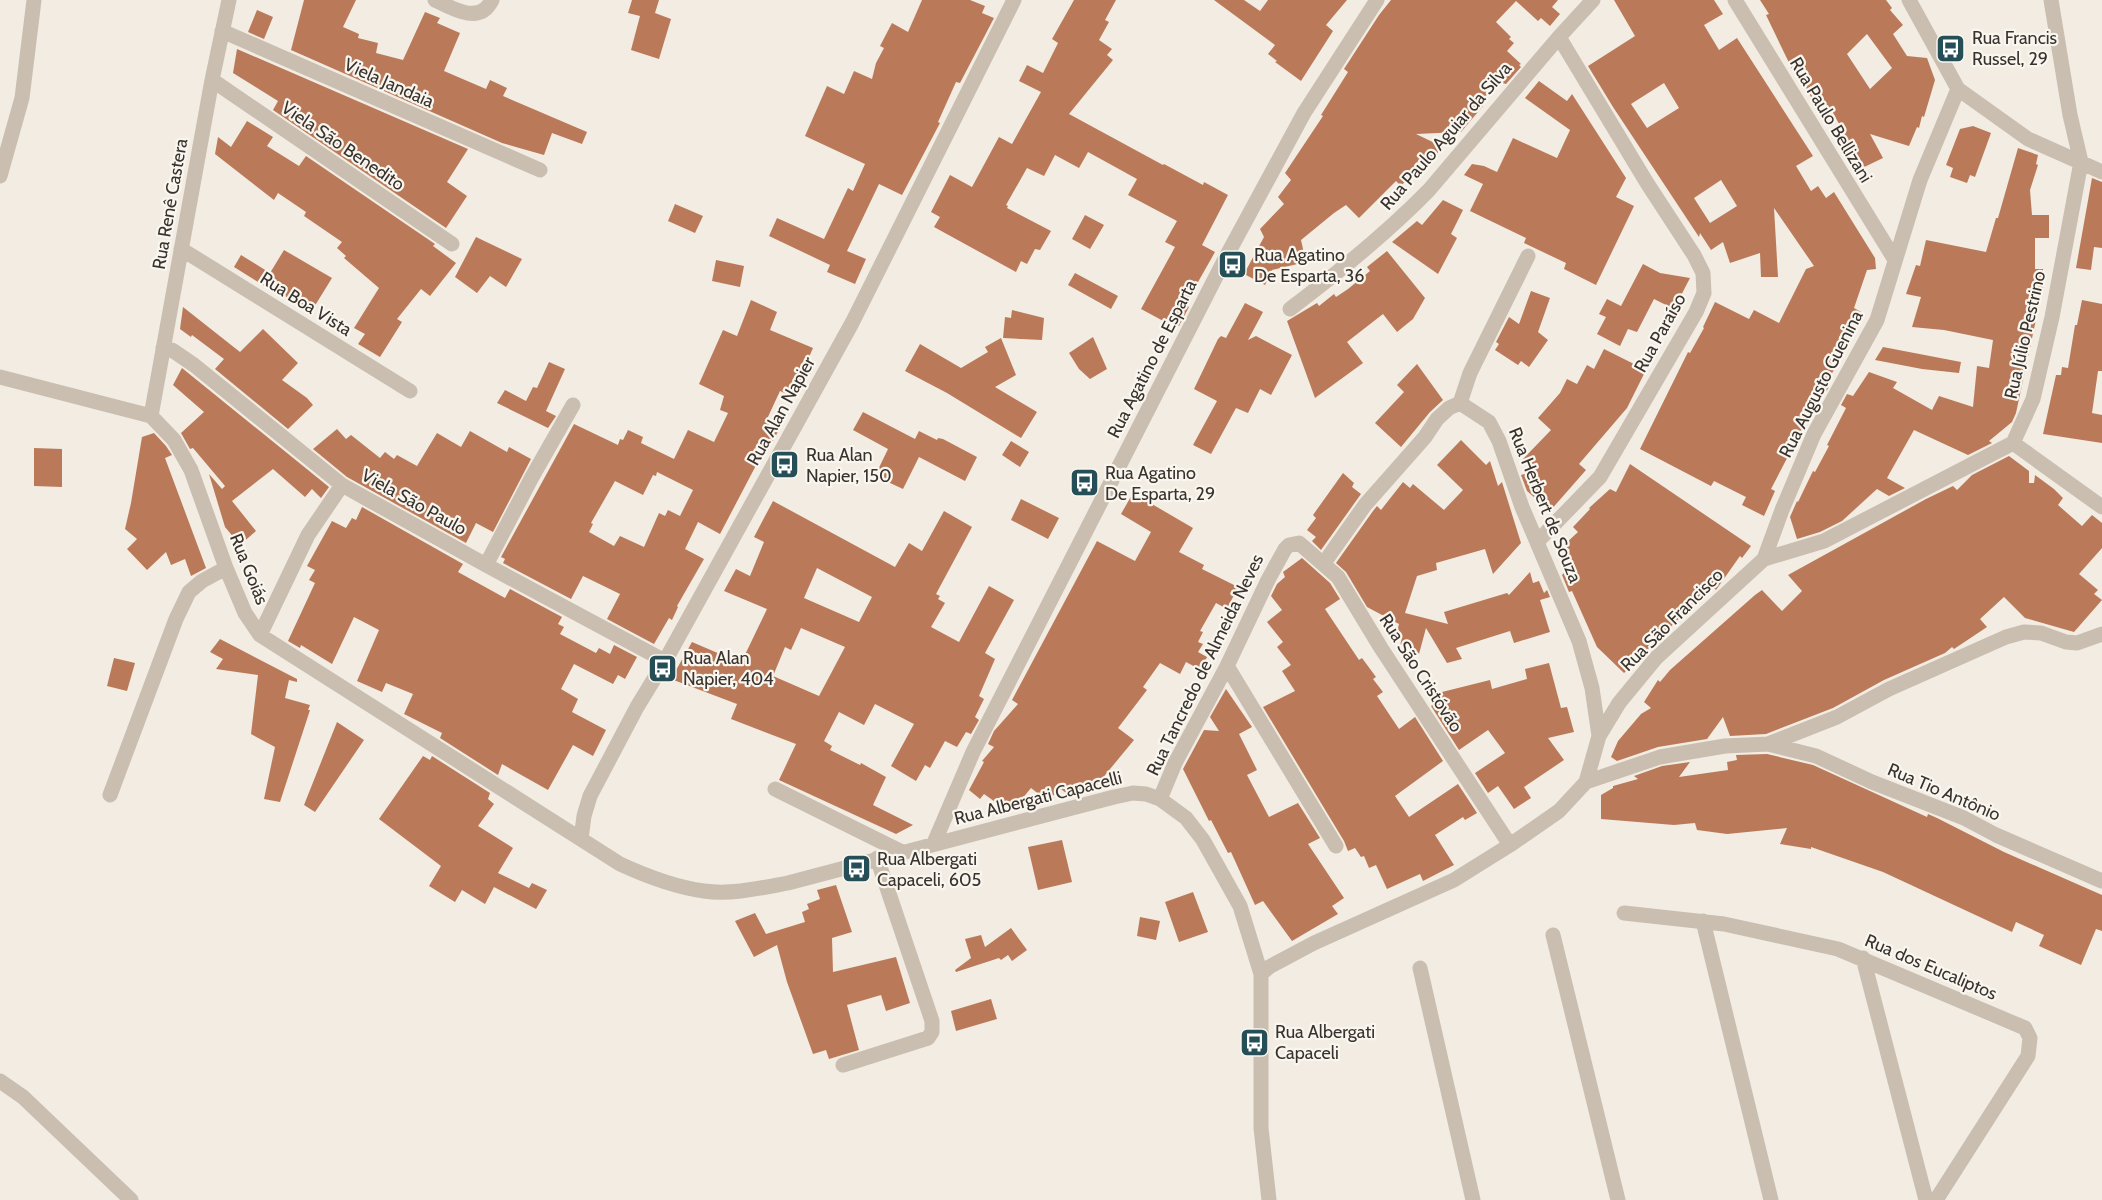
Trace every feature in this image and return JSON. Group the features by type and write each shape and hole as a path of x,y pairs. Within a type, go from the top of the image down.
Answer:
{"street":[{"path":"0,177 22,98 34,0"},
{"name":"Rua Renê Castera","path":"152,416 212,80 229,0"},
{"path":"435,0 462,13 483,11 492,0"},
{"name":"Rua Alan Napier","path":"581,839 590,796 637,707 665,661 852,323 1014,0"},
{"path":"1361,0 1365,15"},
{"name":"Rua Agatino de Esparta","path":"934,843 973,752 1227,255 1304,113 1365,15 1377,0"},
{"name":"Rua Paulo Aguiar da Silva","path":"1290,309 1351,263 1409,211 1593,0"},
{"name":"Rua Paulo Bellizani","path":"1735,0 1894,260"},
{"path":"1909,0 1958,89 2028,140 2102,172"},
{"path":"2051,0 2080,162"},
{"name":"Viela Jandaia","path":"222,31 540,170"},
{"name":"Rua Paraíso","path":"1538,541 1600,477 1696,312 1704,292 1703,273 1695,255 1647,183 1559,37"},
{"name":"Viela São Benedito","path":"212,80 452,244"},
{"name":"Rua Augusto Guenina","path":"1764,559 1814,434 1877,320 1920,180 1958,89"},
{"name":"Rua Júlio Pestrino","path":"2013,443 2033,399 2052,317 2080,162"},
{"name":"Rua Boa Vista","path":"181,249 410,391"},
{"path":"1324,563 1365,505 1425,437 1437,420 1449,408 1460,403 1470,373 1528,256"},
{"name":"Viela São Paulo","path":"163,348 172,350 194,365 342,485 665,661"},
{"path":"0,377 152,416"},
{"name":"Rua Herbert de Souza","path":"1460,403 1489,422 1509,465 1522,507 1579,641 1592,688 1599,736"},
{"path":"486,565 573,405"},
{"name":"Rua Goiás","path":"152,416 174,440 191,470 226,568 245,613 260,635 581,839"},
{"path":"2013,443 2102,507"},
{"name":"Rua São Francisco","path":"1261,974 1269,967 1314,943 1454,880 1559,811 1586,782 1599,736 1619,703 1656,658 1764,559 1824,541 2013,443"},
{"path":"260,635 308,535 342,485"},
{"name":"Rua São Cristóvão","path":"1285,549 1289,544 1299,543 1338,577 1381,648 1510,845"},
{"name":"Rua Tancredo de Almeida Neves","path":"1161,799 1175,763 1227,666 1285,549"},
{"path":"110,795 176,619 189,592 202,581 226,568"},
{"path":"1586,782 1660,757 1725,746 1768,744 1837,717 1889,689 2006,637 2024,632 2041,633 2066,642 2078,643 2102,634"},
{"path":"1227,666 1336,846"},
{"name":"Rua Tio Antônio","path":"1768,744 1816,756 1872,782 1964,818 1996,835 2102,882"},
{"path":"775,789 903,852"},
{"name":"Rua Albergati Capacelli","path":"581,839 620,864 650,877 705,892 737,892 788,883 1114,797 1133,793 1161,799 1186,818 1203,840 1240,906 1261,974 1261,1128 1269,1200"},
{"path":"843,1065 928,1038 932,1032 932,1021 877,858"},
{"name":"Rua dos Eucaliptos","path":"1623,913 1724,924 1838,949 2025,1028 2030,1038 2028,1056 1936,1200"},
{"path":"1702,921 1771,1200"},
{"path":"1553,935 1618,1200"},
{"path":"1863,958 1926,1200"},
{"path":"1420,968 1473,1200"},
{"path":"0,1081 23,1097 131,1200"}],"building":[{"path":"304,0 356,0 343,27 359,34 358,38 378,43 376,53 403,60 425,12 440,18 437,23 460,33 444,71 486,89 490,80 507,88 503,96 587,132 582,144 552,133 544,155 502,143 291,50"},
{"path":"632,0 659,0 655,13 671,19 659,59 631,50 640,16 628,13"},
{"path":"922,0 970,0 985,6 982,13 994,18 960,83 956,82 938,122 940,123 902,195 879,184 847,251 866,259 855,284 827,272 830,265 769,236 777,218 824,239 848,188 853,191 865,164 805,136 827,86 844,94 854,71 872,79 876,63 884,48 880,46 892,23 908,32"},
{"path":"1074,0 1116,0 1105,20 1109,22 1099,40 1112,49 1107,55 1113,60 1069,114 1163,165 1228,195 1202,245 1215,252 1185,305 1189,307 1179,326 1169,321 1167,323 1141,309 1175,247 1165,242 1177,221 1128,195 1137,179 1088,152 1079,168 1055,155 1044,176 1027,168 1006,205 1007,208 1051,231 1040,250 1035,249 1027,264 1021,261 1016,272 934,227 940,217 931,212 950,175 972,187 999,137 1012,144 1041,92 1019,81 1027,65 1043,73 1058,43 1052,39"},
{"path":"1214,0 1244,0 1260,11 1268,0 1347,0 1326,25 1333,31 1301,81 1268,54 1275,45"},
{"path":"1391,0 1558,0 1552,7 1560,14 1550,26 1541,18 1538,21 1516,1 1496,22 1514,43 1507,51 1521,64 1506,84 1499,82 1479,103 1483,106 1461,132 1416,134 1443,147 1430,161 1427,158 1401,186 1396,181 1359,218 1346,205 1334,213 1301,240 1306,262 1272,270 1265,285 1244,274 1264,237 1260,229 1284,204 1278,197 1291,180 1285,173 1323,116 1321,115 1348,72 1344,69"},
{"path":"1614,0 1714,0 1723,14 1704,25 1719,50 1737,38 1813,156 1796,166 1811,191 1818,186 1826,198 1834,192 1875,258 1876,269 1867,270 1854,308 1861,312 1854,324 1858,326 1825,386 1829,387 1824,395 1821,393 1771,489 1775,491 1764,516 1742,505 1746,497 1714,481 1711,486 1640,449 1688,352 1690,353 1704,328 1715,302 1749,319 1754,310 1779,323 1806,269 1814,266 1774,208 1778,277 1761,277 1760,253 1730,263 1723,242 1711,250 1700,233 1699,237 1588,66 1635,36","holes":["1664,83 1679,108 1647,128 1631,104","1721,180 1737,206 1710,223 1694,198"]},
{"path":"1760,0 1886,0 1892,8 1890,10 1903,25 1893,34 1907,56 1927,58 1935,80 1924,117 1922,116 1919,128 1917,127 1909,146 1870,134 1883,158 1858,170 1845,147 1850,144 1831,109 1820,114 1800,76 1798,77 1793,71 1766,15 1769,14","holes":["1867,34 1892,68 1870,89 1847,54"]},
{"path":"257,10 273,17 264,39 248,32"},
{"path":"237,49 468,149 447,182 467,196 446,228 273,110 278,101 233,73"},
{"path":"1539,81 1567,101 1572,94 1626,178 1616,197 1634,206 1596,285 1564,269 1566,263 1524,243 1526,238 1470,211 1483,184 1464,175 1472,164 1497,172 1513,138 1557,158 1570,130 1525,98"},
{"path":"247,121 273,137 267,146 299,166 306,156 435,244 433,246 456,263 430,296 421,289 397,319 402,322 380,357 358,344 365,334 354,328 379,288 344,258 346,256 337,248 342,242 304,216 306,212 278,193 274,200 215,154 218,137 231,147"},
{"path":"1973,126 1991,133 1975,177 1970,175 1967,183 1950,177 1953,168 1946,165 1960,129"},
{"path":"2018,148 2038,155 2036,164 2038,165 2030,190 2032,215 2049,215 2049,238 2035,238 2035,269 2043,269 2043,287 2016,413 2012,422 1989,441 1992,443 1968,455 1914,430 1887,478 1905,488 1889,496 1877,489 1842,521 1820,532 1797,539 1790,517 1813,471 1815,472 1829,446 1827,445 1846,408 1841,405 1847,394 1853,396 1869,372 1897,382 1893,388 1932,410 1939,396 1973,407 1977,366 1989,368 1993,340 1944,330 1912,327 1921,297 1906,294 1916,265 1920,266 1926,240 1986,252"},
{"path":"2092,178 2102,182 2102,248 2094,247 2091,270 2076,268"},
{"path":"1443,200 1463,210 1451,234 1457,238 1438,274 1392,242 1417,221 1422,225"},
{"path":"675,204 703,216 695,233 668,221"},
{"path":"1085,215 1104,225 1090,249 1072,239"},
{"path":"476,237 522,259 506,287 490,276 477,293 455,277"},
{"path":"284,250 332,278 311,312 234,267 241,255 270,273"},
{"path":"1387,251 1425,298 1413,319 1397,332 1383,314 1347,342 1363,363 1315,398 1287,321 1317,303 1319,306 1334,294 1336,297 1348,289 1370,271 1367,267"},
{"path":"716,260 744,266 740,287 712,281"},
{"path":"1643,264 1660,273 1690,278 1674,309 1654,299 1637,332 1628,329 1620,346 1597,334 1606,317 1599,314 1607,299 1621,306"},
{"path":"1075,273 1118,296 1111,309 1068,285"},
{"path":"1531,291 1550,298 1538,332 1548,340 1529,367 1521,361 1518,365 1495,350 1499,344 1496,342 1509,317 1519,324"},
{"path":"751,300 777,312 770,330 813,348 805,366 813,369 797,396 794,397 780,391 767,419 781,426 766,454 763,452 720,534 698,522 685,549 704,559 677,606 672,620 669,618 654,644 607,619 620,594 583,576 571,599 503,563 505,559 501,557 574,424 618,445 628,430 643,437 641,443 674,459 688,430 714,442 728,413 720,410 724,396 699,384 723,330 737,336","holes":["657,472 693,490 680,516 668,510 665,516 659,513 644,547 620,536 614,546 589,532 593,524 591,523 615,481 643,495 653,475 656,476"]},
{"path":"2082,300 2102,304 2102,371 2098,371 2092,413 2102,415 2102,443 2043,434 2056,375 2061,375 2062,367 2068,368 2075,325 2077,325"},
{"path":"1245,303 1263,312 1248,340 1256,336 1292,355 1271,395 1260,389 1248,413 1236,408 1211,454 1193,445 1217,401 1194,389 1218,339 1221,336 1226,338"},
{"path":"183,307 240,352 263,329 298,363 282,380 313,405 288,429 215,369 224,359 192,335 191,337 180,329"},
{"path":"1012,310 1044,318 1042,340 1003,338 1005,317 1011,318"},
{"path":"1093,337 1107,369 1090,379 1079,369 1069,353"},
{"path":"1001,338 1016,375 995,387 1037,412 1021,438 947,393 905,371 920,344 961,368 988,352 985,347"},
{"path":"1883,347 1961,362 1959,373 1875,360"},
{"path":"1604,349 1646,370 1627,408 1579,464 1586,470 1550,511 1527,491 1521,475 1535,471 1523,459 1551,430 1538,418 1560,393 1567,379 1577,384 1587,365 1594,369"},
{"path":"549,362 565,369 546,411 556,416 548,428 497,403 505,390 526,401 533,387 537,388"},
{"path":"1417,364 1443,400 1401,447 1375,423 1404,392 1397,385"},
{"path":"182,368 329,487 321,498 312,489 305,497 273,469 232,501 256,531 240,545 225,527 209,474 222,489 225,486 193,448 190,449 181,433 204,412 173,385"},
{"path":"863,412 915,439 919,431 937,440 938,438 943,439 977,457 965,481 919,457 903,489 875,476 888,449 853,430"},
{"path":"337,429 346,439 351,435 380,458 385,452 394,459 397,455 417,466 437,433 461,447 470,431 507,452 509,447 531,459 493,532 476,523 466,543 347,477 313,449"},
{"path":"154,433 172,455 165,458 206,568 191,576 185,559 171,565 166,552 147,570 127,549 137,539 125,529 142,437"},
{"path":"1461,440 1486,465 1490,461 1498,486 1502,482 1521,543 1493,574 1485,549 1436,563 1437,570 1417,576 1405,613 1448,624 1444,612 1507,593 1509,595 1530,572 1533,583 1539,581 1544,593 1547,590 1550,597 1540,600 1550,632 1514,643 1510,631 1456,648 1462,659 1447,663 1426,628 1419,654 1399,649 1402,638 1396,637 1399,624 1367,607 1346,572 1336,563 1377,506 1381,510 1403,482 1410,488 1413,484 1444,510 1463,490 1437,465"},
{"path":"1011,441 1029,452 1020,467 1002,455"},
{"path":"34,448 62,449 62,487 34,486"},
{"path":"2009,456 2029,471 2029,483 2034,483 2035,475 2054,489 2063,498 2058,505 2082,526 2092,515 2102,523 2102,548 2079,574 2098,590 2094,594 2102,600 2074,632 2025,618 2004,597 1980,619 1987,627 1954,649 1952,647 1945,653 1884,680 1833,708 1766,734 1730,736 1723,717 1707,739 1658,747 1617,761 1611,757 1618,741 1641,714 1651,708 1644,702 1658,680 1660,682 1670,670 1755,595 1762,590 1782,611 1802,591 1788,575 1926,499 1953,486 1957,490 1972,475"},
{"path":"1630,464 1751,546 1742,558 1740,556 1716,590 1712,586 1624,673 1597,647 1572,591 1569,592 1562,575 1573,563 1564,555 1570,550 1564,545 1578,532 1573,527 1610,489 1616,492"},
{"path":"1343,473 1354,483 1352,487 1361,494 1321,550 1312,541 1316,537 1307,530 1316,518 1313,515"},
{"path":"1133,493 1193,528 1179,552 1204,565 1202,569 1238,587 1227,609 1216,603 1200,631 1203,632 1198,642 1203,644 1198,652 1207,657 1201,670 1186,662 1180,674 1160,663 1143,687 1147,690 1118,728 1134,740 1096,786 1066,793 1061,789 1050,798 1042,792 1040,795 1031,788 1017,805 1001,806 984,794 980,799 969,790 984,762 982,761 994,747 988,744 994,731 1018,704 1012,700 1097,541 1135,561 1151,532 1121,514"},
{"path":"1021,499 1059,518 1048,539 1011,520"},
{"path":"773,501 895,567 909,543 922,551 944,511 972,527 936,594 940,596 938,599 945,603 931,627 959,642 989,586 1014,600 985,653 995,659 979,696 984,699 975,717 979,720 971,734 966,732 957,747 945,741 930,768 925,765 916,781 891,766 914,724 875,704 864,725 839,712 824,741 832,746 830,750 886,777 873,805 913,825 896,834 779,780 796,744 731,719 737,704 671,679 692,642 741,663 767,609 724,591 736,569 750,576 764,542 754,537","holes":["817,568 872,597 859,622 804,598","801,628 845,647 819,696 773,676 785,647 791,650"]},
{"path":"362,507 463,564 458,572 505,598 510,589 562,617 558,624 564,627 560,634 596,653 599,648 610,654 614,645 637,657 625,679 618,675 613,684 574,664 561,689 578,699 572,712 606,730 593,756 573,745 548,790 502,764 498,775 440,738 442,733 404,714 413,694 386,683 382,692 357,681 379,630 354,617 332,664 301,645 300,648 288,641 315,583 309,580 315,570 307,566 332,521 346,528 352,518 356,520"},
{"path":"1302,558 1330,583 1340,599 1325,609 1359,660 1362,658 1376,677 1373,679 1383,692 1377,696 1399,729 1415,717 1443,761 1395,796 1409,817 1458,784 1477,813 1465,820 1463,817 1435,835 1454,865 1423,881 1420,874 1387,889 1376,865 1369,868 1364,856 1361,857 1355,848 1348,851 1263,707 1295,691 1282,671 1291,665 1277,647 1283,642 1267,622 1282,610 1271,596 1277,584 1285,577 1283,572"},
{"path":"220,639 297,679 297,682 289,680 285,698 310,705 280,802 264,799 275,747 251,734 258,675 216,669 223,659 210,652"},
{"path":"114,658 135,663 127,691 107,686"},
{"path":"1549,663 1561,708 1567,707 1574,732 1548,738 1564,760 1524,787 1531,798 1514,809 1498,786 1488,793 1475,773 1505,753 1488,730 1459,750 1431,706 1436,703 1430,695 1490,680 1492,689 1527,679 1525,669"},
{"path":"1226,689 1252,727 1239,734 1257,770 1247,775 1269,817 1298,803 1320,838 1308,844 1344,898 1332,906 1338,914 1292,941 1263,901 1255,905 1231,852 1228,853 1211,820 1209,821 1183,769 1204,730 1219,731 1210,717"},
{"path":"337,722 364,740 315,812 304,805"},
{"path":"1767,754 1813,765 1927,817 1928,814 1937,818 2004,852 2102,895 2102,931 2096,929 2081,965 2039,946 2044,935 2016,922 2012,932 1883,872 1811,847 1811,849 1780,844 1787,828 1727,834 1697,830 1695,823 1674,825 1601,819 1601,795 1613,786 1638,779 1634,776 1662,766 1690,762 1679,777 1728,770 1727,762 1737,760 1736,755"},
{"path":"423,756 430,760 432,756 490,793 488,799 494,804 478,826 513,848 498,873 529,888 532,883 547,890 536,909 494,887 485,904 462,890 455,902 429,886 441,866 379,819"},
{"path":"1062,840 1072,882 1038,890 1028,847"},
{"path":"836,885 852,932 832,938 833,972 896,957 910,1003 886,1011 881,995 847,1005 859,1050 829,1059 826,1050 813,1054 787,982 777,945 754,957 735,921 755,913 766,934 805,922 802,912 809,909 807,904 820,899 817,890"},
{"path":"1193,892 1208,932 1179,942 1165,902"},
{"path":"1140,917 1160,921 1156,940 1137,936"},
{"path":"1011,928 1027,950 1012,961 1008,955 1001,960 999,958 956,972 955,970 971,958 965,939 981,935 985,947"},
{"path":"991,999 997,1019 956,1031 951,1011"}],"place":[{"name":"Rua Francis Russel, 29","path":"1951,48"},
{"name":"Rua Agatino De Esparta, 36","path":"1233,265"},
{"name":"Rua Alan Napier, 150","path":"785,465"},
{"name":"Rua Agatino De Esparta, 29","path":"1084,483"},
{"name":"Rua Alan Napier, 404","path":"662,668"},
{"name":"Rua Albergati Capaceli, 605","path":"856,869"},
{"name":"Rua Albergati Capaceli","path":"1254,1042"}]}
